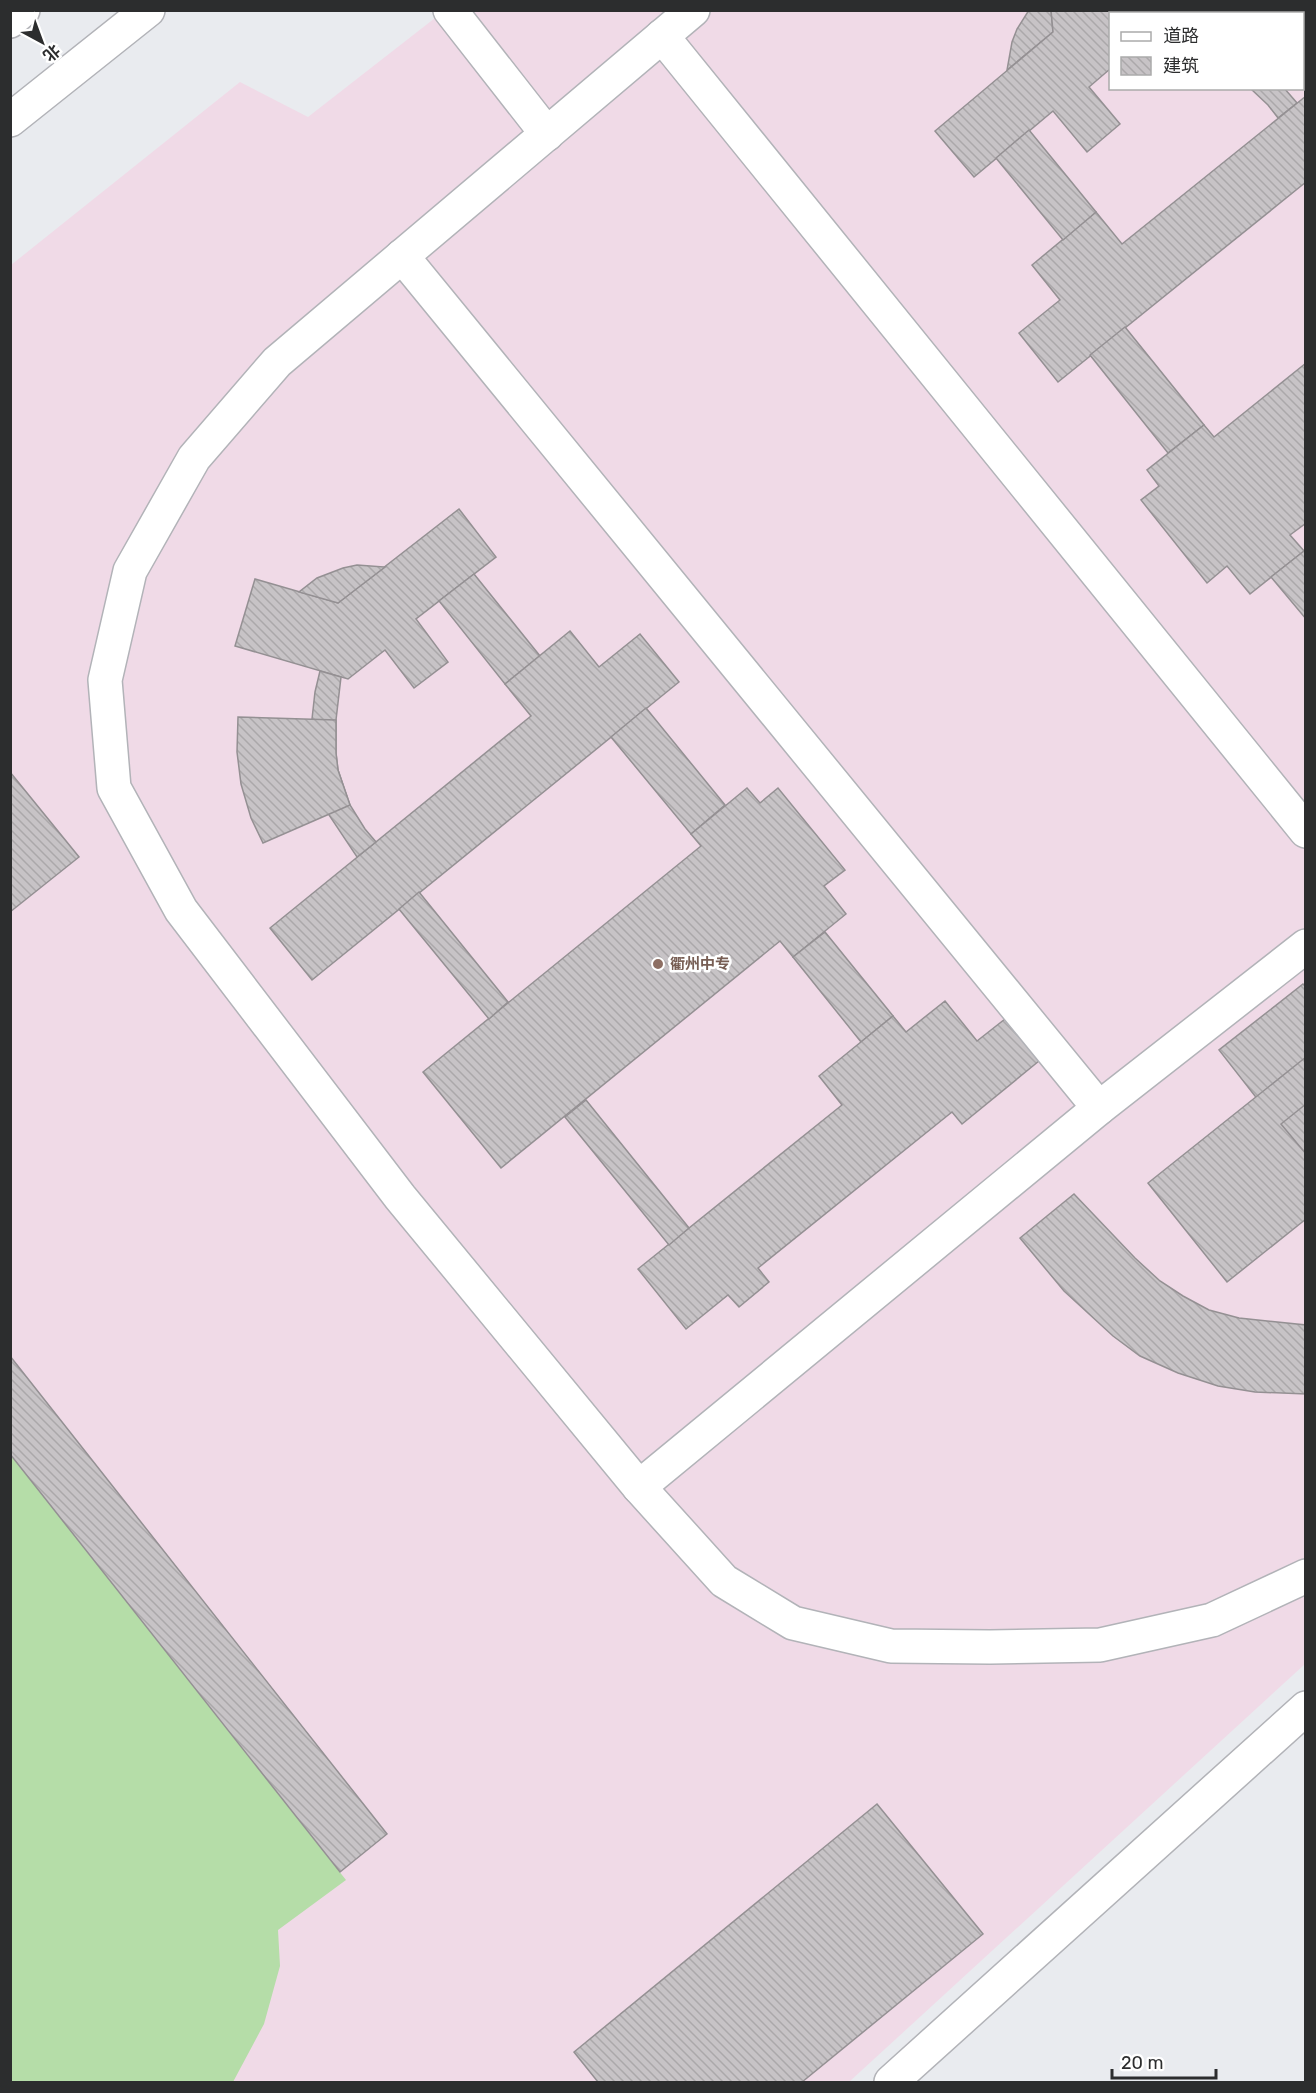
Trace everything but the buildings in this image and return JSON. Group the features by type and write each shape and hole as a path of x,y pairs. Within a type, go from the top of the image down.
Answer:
{"street":[{"path":"10,21 23,10"},
{"path":"10,120 148,10"},
{"path":"450,10 547,134"},
{"path":"693,10 277,362 194,458 130,571 105,680 114,788 181,910 400,1197 639,1487 724,1581 793,1623 891,1646 990,1647 1100,1644 1212,1620 1305,1576"},
{"path":"662,36 1305,831"},
{"path":"402,256 1099,1108"},
{"path":"639,1487 1099,1108 1305,946"},
{"path":"891,2082 1305,1708"}],"shaded area":[{"name":"衢州中专","path":"444,11 1305,11 1305,1664 849,2082 11,2082 11,265 240,82 308,117"}],"green space":[{"path":"10,1454 346,1880 278,1930 280,1966 264,2024 233,2082 11,2082"}],"place":[{"name":"衢州中专","path":"658,964"}]}
